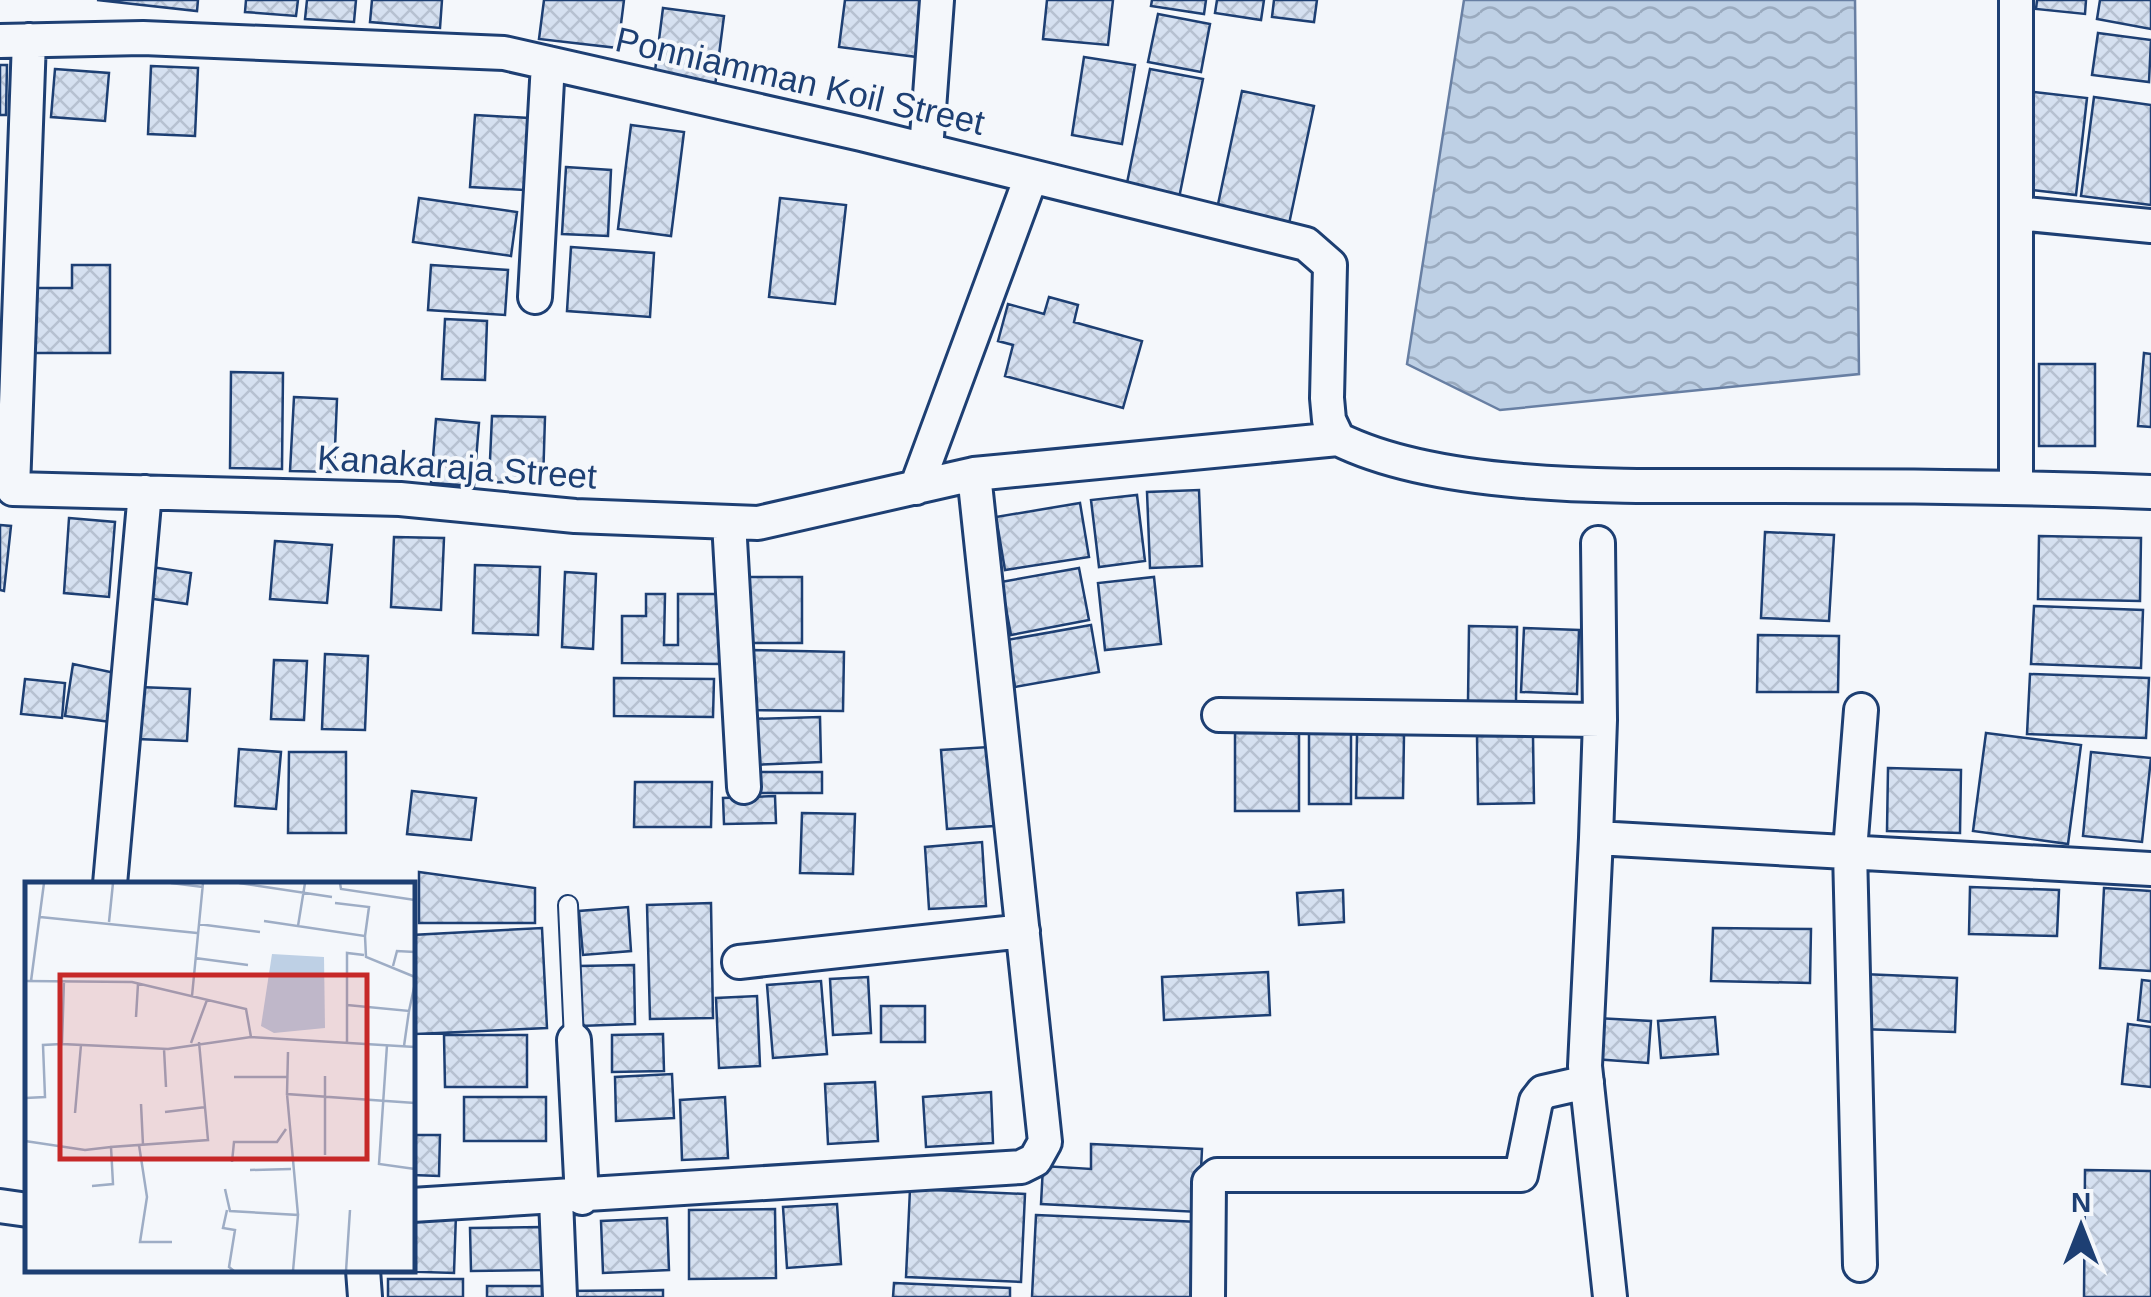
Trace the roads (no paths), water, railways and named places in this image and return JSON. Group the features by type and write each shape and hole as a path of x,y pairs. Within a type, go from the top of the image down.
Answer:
{"street":[{"path":"926,150 937,0"},
{"path":"2016,0 2016,484"},
{"name":"Ponniamman Koil Street","path":"15,41 143,38 504,53 926,150 1306,244 1330,265 1327,398 1329,420 1338,439"},
{"name":"Kanakaraja Street","path":"15,41 6,489 400,498 576,516 758,523 974,474 1338,439"},
{"path":"535,297 548,63"},
{"path":"916,488 1032,176"},
{"path":"2016,214 2151,226"},
{"path":"1338,439 1364,452 1456,472 1596,486 2016,484 2151,492"},
{"path":"415,1206 1022,1167 1035,1160 1045,1142 974,474"},
{"path":"110,882 145,492"},
{"path":"729,522 744,787"},
{"path":"1598,543 1600,720 1587,1082 1610,1297"},
{"path":"1860,1265 1850,851 1861,710"},
{"path":"1219,715 1600,720"},
{"path":"1596,838 2151,869"},
{"path":"739,962 1023,931"},
{"path":"560,1297 569,1198 574,1040"},
{"path":"1208,1297 1209,1182 1217,1174 1521,1175 1536,1101 1543,1092 1587,1082"},
{"path":"0,1206 25,1210"},
{"path":"364,1272 365,1297"}],"lane":[{"path":"568,905 574,1040"}],"water":[{"path":"1464,0 1855,0 1859,374 1500,410 1407,364"}]}
